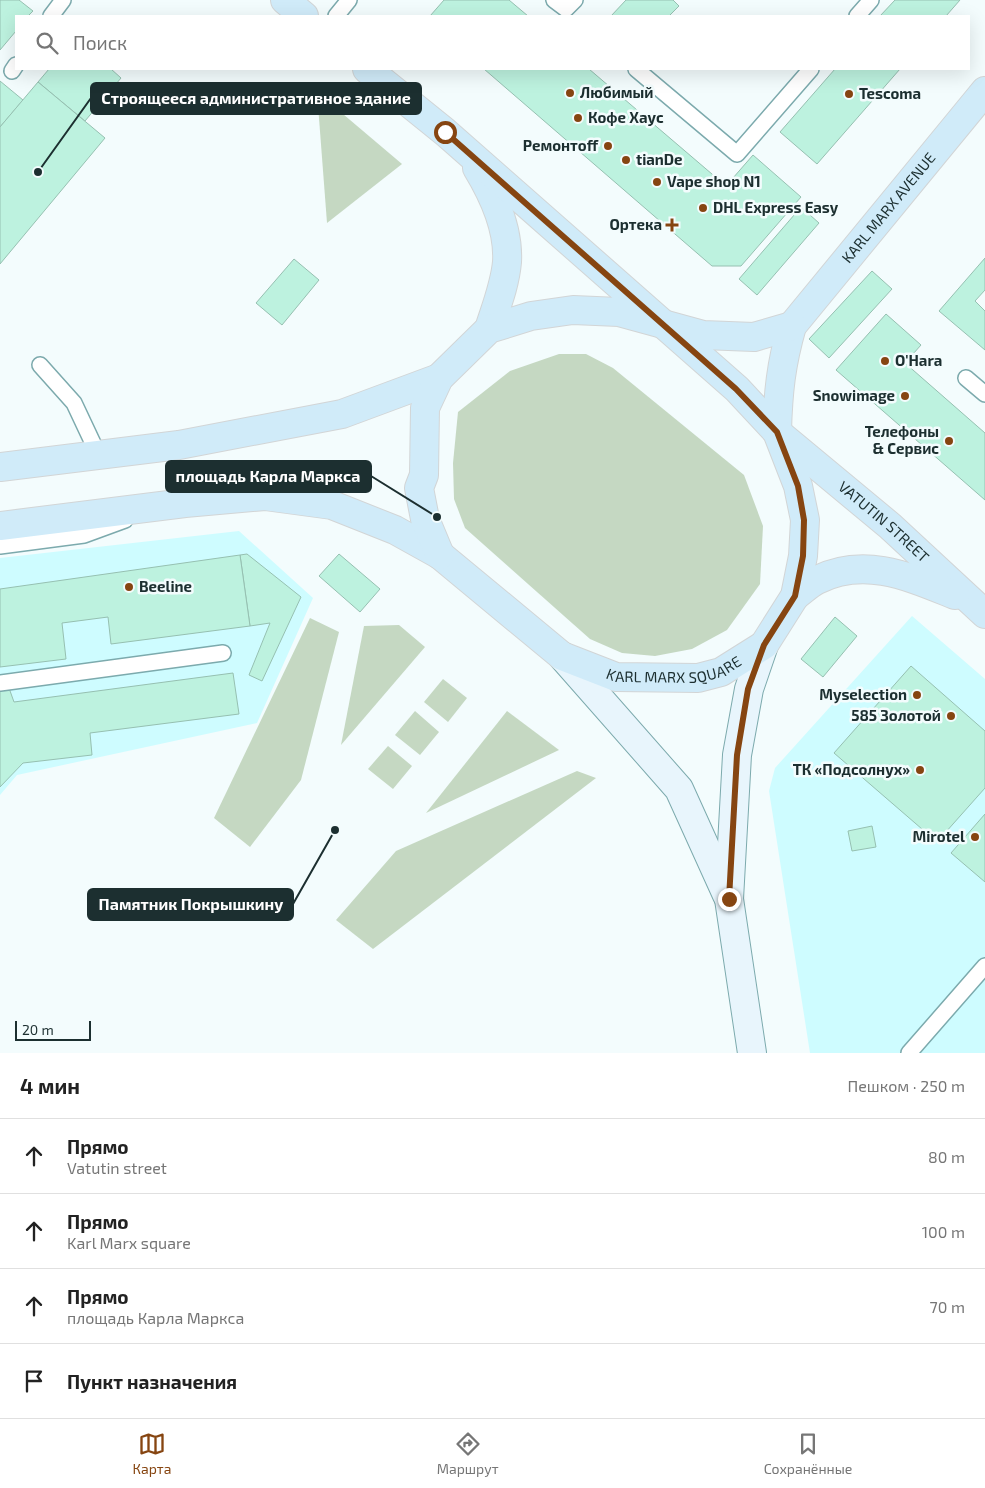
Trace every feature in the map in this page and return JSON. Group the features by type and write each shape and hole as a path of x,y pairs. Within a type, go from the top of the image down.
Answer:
{"main road":[{"path":"285,0 303,15"},
{"path":"368,70 465,150 664,325 703,335 754,337 792,326"},
{"name":"KARL MARX AVENUE","path":"792,326 985,91"},
{"path":"465,150 482,176 500,214 506,238 507,262 500,296 489,329"},
{"name":"KARL MARX SQUARE","path":"573,310 619,312 664,325 736,389 777,432 798,486 804,520 803,556 795,596 764,645 721,672 698,678 616,677 562,656 440,555 425,519 419,488 424,475 425,408 439,378 489,329 531,316 573,310"},
{"path":"777,432 778,388 784,351 792,326"},
{"path":"0,466 179,445 342,414 439,378"},
{"name":"VATUTIN STREET","path":"777,432 890,526 978,608"},
{"path":"0,526 161,506 265,496 332,505 395,530 440,555"},
{"path":"795,596 818,580 846,570 876,569 906,575 978,608"},
{"path":"752,1053 729,899 737,755 748,689 764,645"},
{"path":"562,656 679,789 729,899"}],"lane":[{"path":"52,15 63,0"},
{"path":"337,15 349,0"},
{"path":"857,15 871,0"},
{"path":"637,70 737,154 810,70"},
{"path":"40,365 74,403 98,454"},
{"path":"966,378 985,394"},
{"path":"0,546 84,535 161,506"},
{"path":"0,683 223,653"},
{"path":"909,1053 985,966"}],"shaded area":[{"path":"239,531 313,598 257,723 17,775 0,795 0,558"},
{"path":"912,616 985,679 985,1053 810,1053 769,791 775,768"}],"green space":[{"path":"317,92 402,164 327,223"},
{"path":"559,354 586,354 613,368 744,475 763,526 760,584 727,630 692,649 655,656 622,653 590,639 465,528 454,499 453,463 458,412 510,371"},
{"path":"310,618 339,632 301,780 250,847 214,818"},
{"path":"399,625 425,647 341,745 364,626"},
{"path":"443,679 467,698 448,722 424,702"},
{"path":"415,711 439,732 420,755 395,735"},
{"path":"507,711 559,750 426,813"},
{"path":"388,746 412,766 393,789 368,769"},
{"path":"577,771 596,778 373,949 336,920 396,851"}],"building":[{"path":"0,0 19,0 33,11 29,15 15,15 15,32 0,50"},
{"path":"444,0 509,0 527,15 431,15"},
{"path":"626,0 673,0 679,6 670,15 612,15"},
{"path":"895,0 960,0 947,15 881,15"},
{"path":"48,70 112,70 121,78 85,121 38,82"},
{"path":"485,70 590,70 726,186 753,155 801,197 741,266 712,266"},
{"path":"834,70 899,70 817,164 780,132"},
{"path":"0,81 23,100 0,127"},
{"path":"38,82 105,138 0,264 0,127"},
{"path":"801,207 819,223 757,295 739,279"},
{"path":"985,258 985,290 975,301 985,311 985,350 939,311"},
{"path":"294,259 319,280 282,325 256,303"},
{"path":"872,271 892,289 829,358 809,339"},
{"path":"886,314 921,345 905,363 985,433 985,500 836,370"},
{"path":"247,554 301,597 262,681 249,675 270,623 250,626 240,555"},
{"path":"339,554 380,589 360,612 319,576"},
{"path":"240,555 250,626 111,644 108,617 62,623 66,659 0,667 0,589"},
{"path":"835,617 857,636 823,677 801,659"},
{"name":"ТК «Подсолнух»","path":"911,666 985,731 985,788 937,842 834,753"},
{"path":"233,673 239,714 90,733 92,755 23,763 0,787 0,689 9,688 14,702"},
{"name":"Mirotel","path":"985,814 985,882 951,853"},
{"path":"872,826 876,847 852,851 848,831"}],"place":[{"name":"Любимый","path":"570,93"},
{"name":"Tescoma","path":"849,94"},
{"name":"Кофе Хаус","path":"578,118"},
{"name":"Ремонтоff","path":"608,146"},
{"name":"tianDe","path":"626,160"},
{"name":"Строящееся административное здание","path":"38,172"},
{"name":"Vape shop N1","path":"657,182"},
{"name":"DHL Express Easy","path":"703,208"},
{"name":"Ортека","path":"672,225"},
{"name":"O'Hara","path":"885,361"},
{"name":"Snowimage","path":"905,396"},
{"name":"Телефоны & Сервис","path":"949,441"},
{"name":"площадь Карла Маркса","path":"437,517"},
{"name":"Beeline","path":"129,587"},
{"name":"Myselection","path":"917,695"},
{"name":"585 Золотой","path":"951,716"},
{"name":"ТК «Подсолнух»","path":"920,770"},
{"name":"Памятник Покрышкину","path":"335,830"},
{"name":"Mirotel","path":"975,837"}],"route":[{"path":"445,132 736,389 777,432 798,486 804,520 803,556 795,596 764,645 748,689 737,755 729,899"}]}
